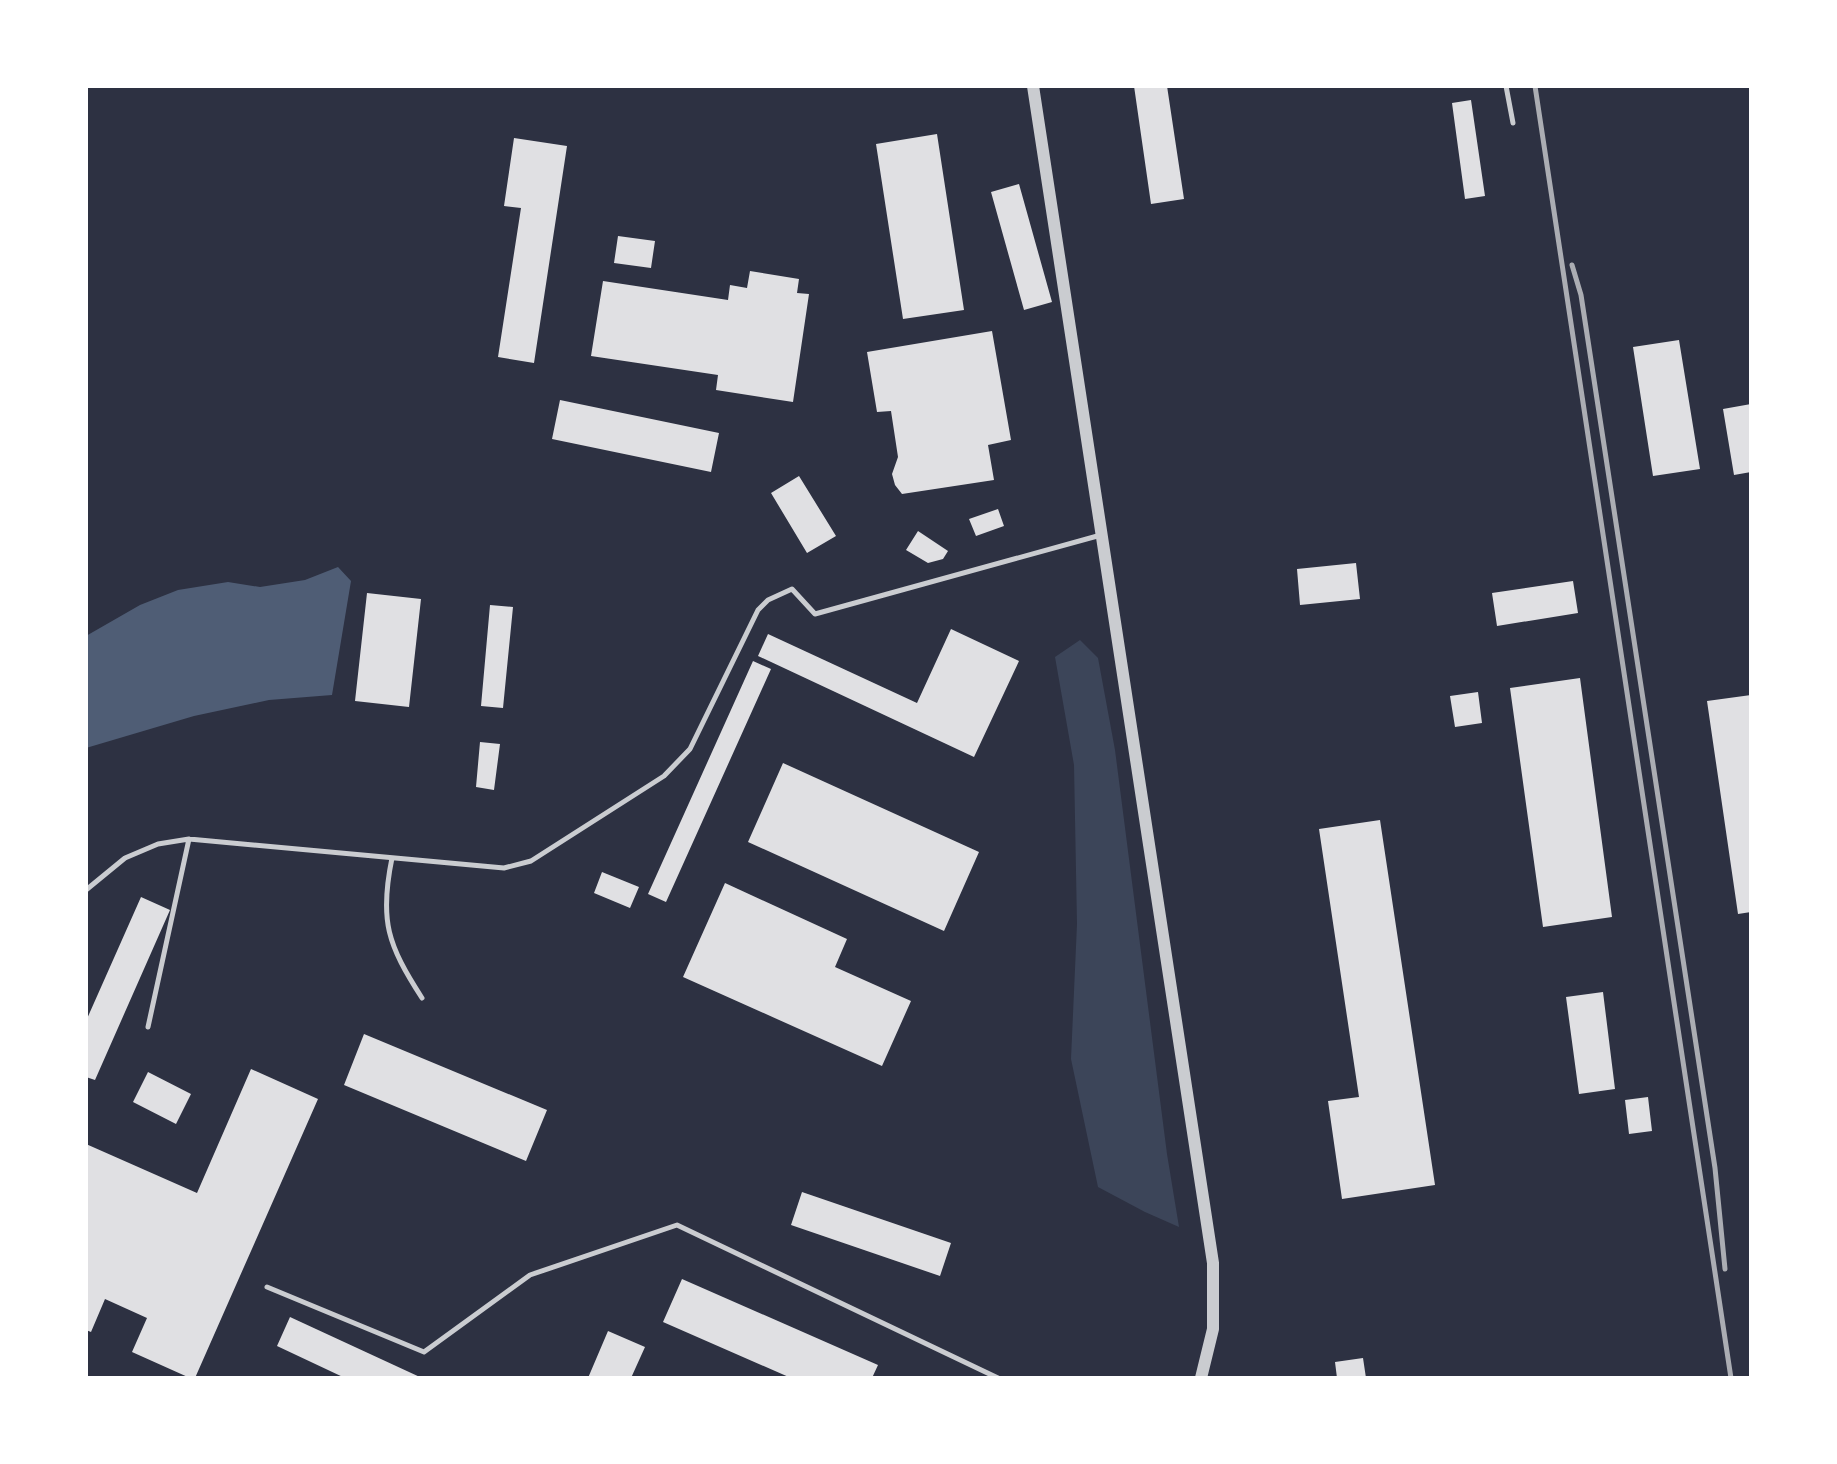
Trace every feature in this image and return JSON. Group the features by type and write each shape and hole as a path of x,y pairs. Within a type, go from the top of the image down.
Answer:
{"street":[{"path":"1033,86 1213,1263 1213,1329 1201,1378"}],"lane":[{"path":"1506,86 1513,123"},
{"path":"86,890 125,858 158,844 189,839 504,868 531,861 664,776 690,749 758,610 768,600 792,589 815,614 1102,535"},
{"path":"148,1027 189,839"},
{"path":"392,858 385,912 402,968 422,998"},
{"path":"267,1287 424,1352 530,1275 677,1225 998,1378"}],"shaded area":[{"path":"338,567 351,581 332,695 269,700 194,716 86,748 86,636 140,605 178,590 228,582 260,587 305,580"},
{"path":"1080,640 1098,658 1115,750 1179,1227 1098,1187 1071,1059 1077,924 1074,765 1055,657"}],"building":[{"path":"1134,86 1167,86 1184,199 1151,204"},
{"path":"1471,100 1485,196 1465,199 1452,103"},
{"path":"937,134 964,310 903,319 876,144"},
{"path":"514,138 567,146 534,363 498,357 521,208 504,206"},
{"path":"1019,184 1052,302 1024,310 991,192"},
{"path":"618,236 655,241 651,268 614,263"},
{"path":"750,271 799,279 797,293 809,294 793,402 716,390 718,375 591,356 603,281 728,300 730,285 747,288"},
{"path":"992,331 1011,440 988,445 994,480 902,494 892,474 898,457 891,411 877,412 867,352"},
{"path":"1679,340 1700,469 1653,476 1633,347"},
{"path":"560,400 719,433 711,472 552,439"},
{"path":"1751,404 1751,472 1734,475 1723,409"},
{"path":"799,476 836,536 807,553 771,493"},
{"path":"998,509 1004,526 976,536 969,519"},
{"path":"918,531 948,551 943,559 928,563 906,550"},
{"path":"1356,563 1360,599 1300,605 1297,569"},
{"path":"1573,581 1578,613 1497,626 1492,593"},
{"path":"367,593 421,599 409,707 355,701"},
{"path":"490,605 513,607 503,708 481,706"},
{"path":"951,629 1019,661 974,757 758,656 768,634 917,703"},
{"path":"753,661 771,669 666,902 648,894"},
{"path":"1580,678 1612,917 1543,927 1510,688"},
{"path":"1478,692 1482,723 1455,727 1450,696"},
{"path":"1751,695 1751,912 1738,914 1707,701"},
{"path":"480,742 500,744 494,790 476,787"},
{"path":"783,763 979,852 944,931 748,842"},
{"path":"1380,820 1435,1185 1342,1199 1328,1101 1359,1097 1319,829"},
{"path":"602,872 639,887 630,908 594,893"},
{"path":"725,883 847,939 835,967 911,1001 882,1066 683,977"},
{"path":"141,897 170,910 95,1080 86,1077 86,1021"},
{"path":"1603,992 1615,1089 1579,1094 1566,997"},
{"path":"364,1034 547,1110 526,1161 344,1085"},
{"path":"251,1069 318,1099 195,1378 190,1378 132,1352 147,1318 105,1299 91,1332 86,1330 86,1144 197,1193"},
{"path":"148,1072 191,1094 176,1124 133,1102"},
{"path":"1648,1097 1652,1131 1629,1134 1625,1100"},
{"path":"802,1192 951,1243 940,1276 791,1225"},
{"path":"682,1279 878,1365 872,1378 791,1378 663,1322"},
{"path":"290,1317 422,1378 345,1378 277,1346"},
{"path":"608,1331 645,1347 631,1378 588,1378"},
{"path":"1363,1358 1366,1378 1337,1378 1335,1362"}],"railway":[{"path":"1535,86 1731,1378"},
{"path":"1572,265 1581,295 1715,1168 1725,1269"}]}
